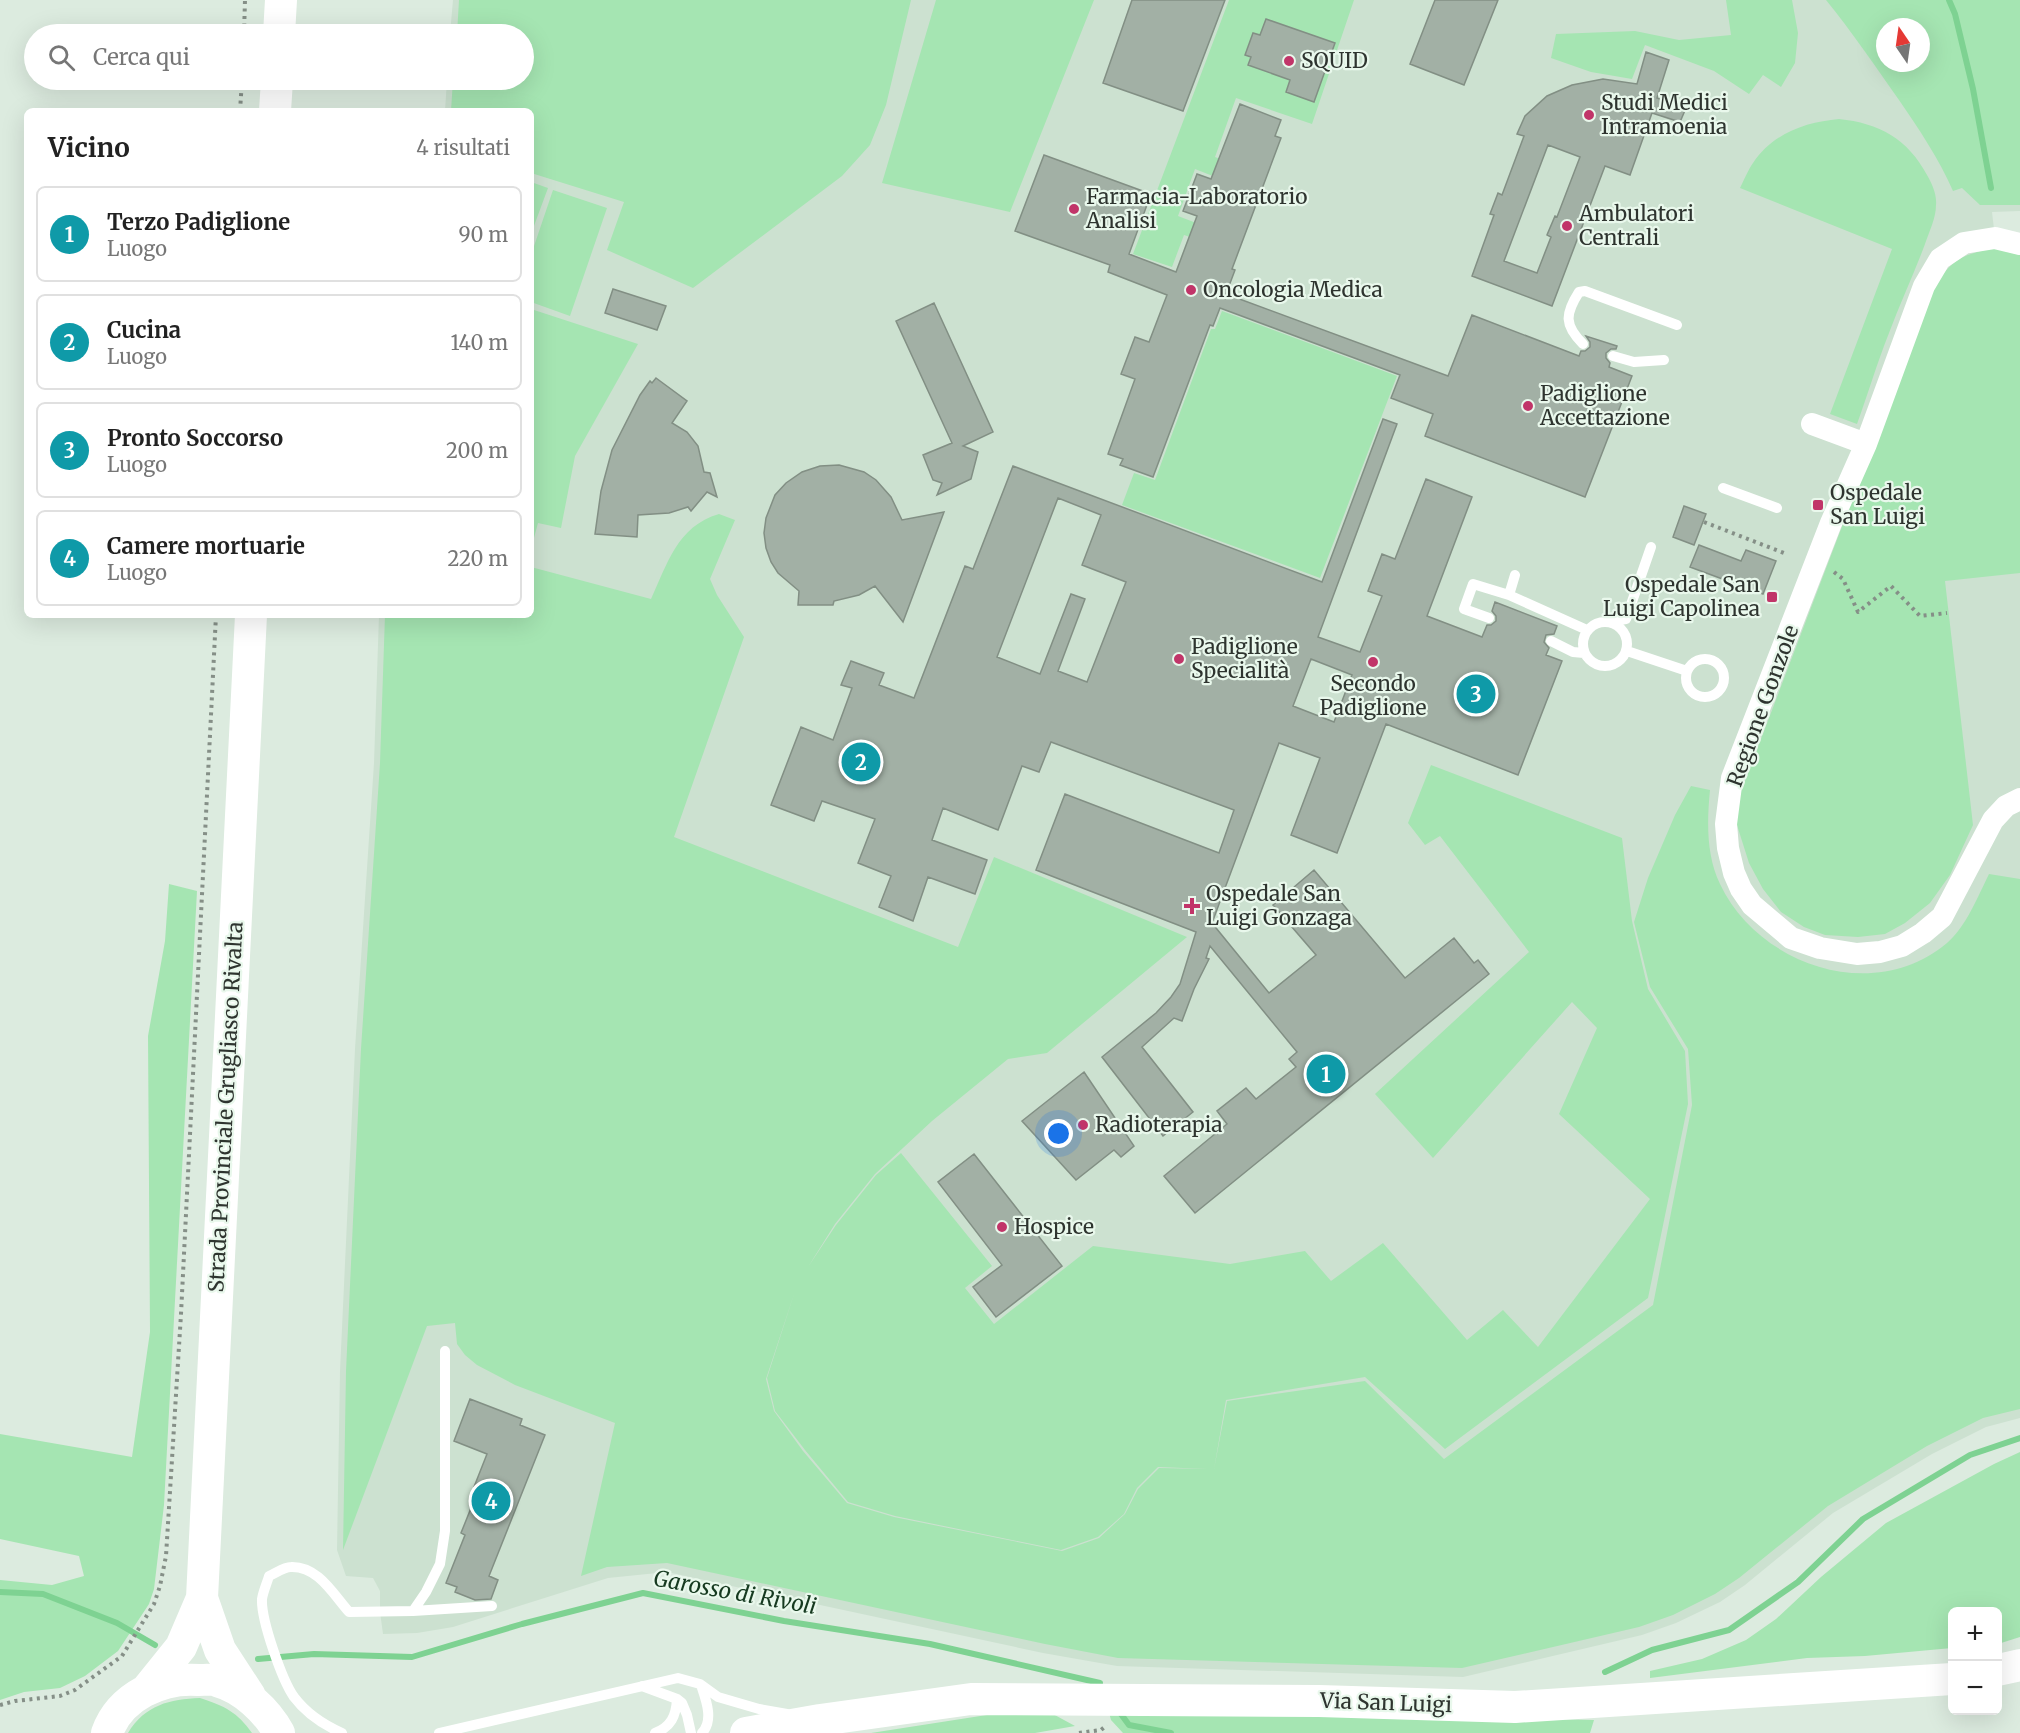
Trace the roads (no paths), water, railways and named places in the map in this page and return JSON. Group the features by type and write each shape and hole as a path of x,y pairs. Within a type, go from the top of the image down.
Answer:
{"street":[{"path":"280,24 281,0"},
{"path":"275,108 276,90"},
{"name":"Regione Gonzole","path":"2020,232 1965,243 1940,259 1924,286 1866,444 1831,523 1732,778 1726,824 1728,848 1734,873 1752,905 1791,938 1820,948 1857,954 1880,952 1902,946 1923,933 1941,917 1993,820 2006,806 2020,799"},
{"name":"Regione Gonzole","path":"1995,238 2020,244"},
{"path":"1812,424 1866,444"},
{"name":"Strada Provinciale Grugliasco Rivalta","path":"148,1688 181,1647 202,1598 250,618"},
{"name":"Strada Provinciale Grugliasco Rivalta","path":"202,1598 220,1650 251,1698 280,1732"},
{"path":"2002,1669 2020,1665"},
{"path":"102,1729 128,1702 148,1688 185,1679 217,1681 251,1698"},
{"name":"Via San Luigi","path":"746,1733 820,1720 971,1700 1319,1701 1515,1707 1948,1679"}],"lane":[{"path":"1583,344 1572,333 1567,321 1572,304 1579,292 1585,291 1677,325"},
{"path":"1613,356 1634,362 1664,360"},
{"path":"1724,488 1777,508"},
{"path":"1608,622 1624,632 1627,638 1627,651 1617,663 1602,666 1594,664 1584,653 1584,637 1587,630 1600,622 1626,619 1651,547"},
{"path":"1509,595 1515,575"},
{"path":"1489,618 1464,609 1473,584 1509,595 1587,630"},
{"path":"1551,641 1573,652 1584,653"},
{"path":"1627,651 1687,671"},
{"path":"413,1611 426,1592 440,1564 445,1531 445,1352"},
{"path":"342,1733 305,1710 293,1695 280,1668 267,1627 262,1598 269,1576 289,1567 306,1569 319,1577 349,1612 492,1606"},
{"name":"Via San Luigi","path":"439,1733 678,1678 700,1684 718,1697 759,1709 820,1720"},
{"path":"700,1684 708,1707 708,1718 702,1733"},
{"path":"642,1686 682,1703 692,1733"},
{"path":"655,1733 665,1729 673,1720 677,1699"}],"waterway":[{"path":"1949,0 1955,14 1973,89 1991,188"},
{"path":"1605,1672 1652,1650 1729,1630 1798,1582 1863,1519 1970,1455 2020,1438"},
{"name":"Garosso di Rivoli","path":"0,1592 43,1594 117,1623 155,1645"},
{"name":"Garosso di Rivoli","path":"258,1659 314,1654 412,1657 522,1624 643,1593 784,1621 930,1644 1100,1683"},
{"name":"Garosso di Rivoli","path":"1118,1710 1129,1725 1171,1733"}],"place":[{"name":"SQUID","path":"1289,61"},
{"name":"Studi Medici Intramoenia","path":"1589,115"},
{"name":"Farmacia-Laboratorio Analisi","path":"1074,209"},
{"name":"Ambulatori Centrali","path":"1567,226"},
{"name":"Oncologia Medica","path":"1191,290"},
{"name":"Padiglione Accettazione","path":"1528,406"},
{"name":"Ospedale San Luigi","path":"1818,505"},
{"name":"Ospedale San Luigi Capolinea","path":"1772,597"},
{"name":"Padiglione Specialità","path":"1179,659"},
{"name":"Secondo Padiglione","path":"1373,662"},
{"name":"Pronto Soccorso","path":"1476,694"},
{"name":"Cucina","path":"861,762"},
{"name":"Ospedale San Luigi Gonzaga","path":"1192,906"},
{"name":"Terzo Padiglione","path":"1326,1074"},
{"name":"Radioterapia","path":"1083,1125"},
{"name":"Hospice","path":"1002,1227"},
{"name":"Camere mortuarie","path":"491,1501"}]}
